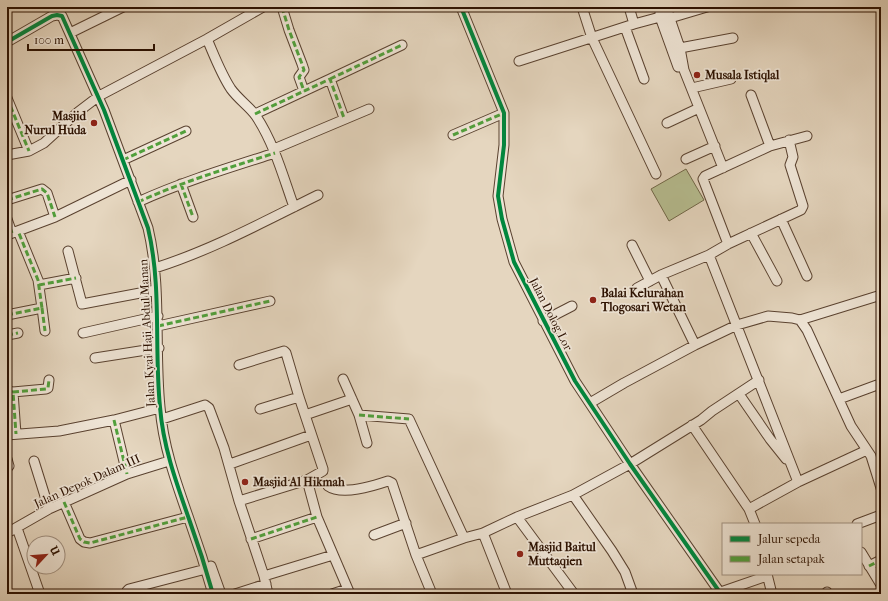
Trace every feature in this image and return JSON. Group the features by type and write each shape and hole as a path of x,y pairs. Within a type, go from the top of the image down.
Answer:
{"street":[{"path":"70,33 123,7"},
{"path":"7,156 29,151 44,143 78,112 99,96 207,39 263,7"},
{"path":"282,7 304,70 299,76 304,92"},
{"name":"Jalan Dolog Lor","path":"461,7 504,113 504,145 498,196 502,219 514,262 575,381 718,593"},
{"path":"582,7 592,38 656,174"},
{"path":"629,7 634,24"},
{"path":"660,7 660,17 678,67"},
{"path":"666,7 680,48 684,70 723,168"},
{"path":"670,18 707,7"},
{"path":"7,42 50,11"},
{"name":"Jalan Kyai Haji Abdul Manan","path":"50,11 62,16 99,96 148,228 155,268 158,316 160,408 170,461 214,594"},
{"path":"519,61 660,17"},
{"path":"624,27 644,79"},
{"path":"680,48 733,38"},
{"path":"207,39 231,89 255,114 274,151 294,207"},
{"path":"255,114 402,45"},
{"path":"692,88 731,78"},
{"path":"330,79 344,118"},
{"path":"751,95 770,146"},
{"path":"7,98 29,151"},
{"path":"666,123 699,108"},
{"path":"138,202 207,174 274,151 344,118 369,109"},
{"path":"453,135 504,113"},
{"path":"123,160 186,131"},
{"path":"728,244 703,179 706,176 770,146 807,136"},
{"path":"637,288 650,280 709,255 751,233 798,213 803,208 790,165 793,157 789,140"},
{"path":"686,160 715,146"},
{"path":"12,233 55,217 131,180"},
{"path":"181,184 194,217"},
{"path":"7,200 42,189 47,193 55,217"},
{"path":"155,268 180,260 236,235 318,195"},
{"path":"7,219 12,233 39,285 45,331"},
{"path":"781,219 807,276"},
{"path":"751,233 776,281"},
{"path":"632,245 650,280"},
{"path":"68,252 82,304 156,290"},
{"path":"709,255 738,325 798,482"},
{"path":"661,275 695,345"},
{"path":"39,285 76,278"},
{"path":"590,403 695,345 738,325 768,316 800,320 881,295"},
{"path":"158,326 270,301"},
{"path":"543,321 572,306"},
{"path":"7,316 42,308"},
{"path":"83,333 158,316"},
{"path":"800,320 807,330 852,426 868,450 875,466 881,488"},
{"path":"7,335 18,333"},
{"path":"95,358 158,348"},
{"path":"239,365 285,351 323,471 306,480 239,502"},
{"path":"343,379 359,414 367,442"},
{"path":"49,380 48,388 46,390 10,391 12,435 59,431 114,420 160,408"},
{"path":"416,555 483,533 517,517 573,495 630,464 759,380"},
{"path":"839,399 877,385"},
{"path":"739,394 770,439 791,464"},
{"path":"260,409 299,397"},
{"path":"305,415 352,399"},
{"path":"162,419 204,405 207,406 215,419 230,464 239,502 265,580 268,594"},
{"path":"359,414 409,419 464,538"},
{"path":"114,420 127,474"},
{"path":"692,425 749,509 755,523"},
{"path":"230,464 311,435"},
{"path":"749,509 798,482 868,450"},
{"path":"7,459 9,467 7,468"},
{"path":"34,461 49,509"},
{"name":"Jalan Depok Dalam III","path":"7,534 49,509 64,502 127,474 170,461"},
{"path":"306,480 317,517 348,591 332,594"},
{"path":"328,486 337,489 364,489 390,482 394,486 416,555 432,594"},
{"path":"573,495 625,572 633,594"},
{"path":"64,502 80,539 84,542 90,543 188,517"},
{"path":"860,523 881,515"},
{"path":"251,539 317,517"},
{"path":"517,517 574,594"},
{"path":"374,535 406,523"},
{"path":"17,528 40,594"},
{"path":"483,533 508,594"},
{"path":"198,545 205,548 221,594"},
{"path":"862,554 881,585"},
{"path":"235,594 265,580 334,555"},
{"path":"869,566 881,560"},
{"path":"126,594 127,590 129,589 206,569"},
{"path":"718,593 767,575 772,594"}],"green space":[{"path":"686,169 704,200 669,221 651,189"}],"marked path":[{"path":"282,7 304,70 299,77 304,91"},
{"path":"330,79 402,45"},
{"path":"255,114 330,79 344,118"},
{"path":"7,98 29,151"},
{"path":"453,135 504,113"},
{"path":"123,160 186,131"},
{"path":"138,202 188,182 275,153"},
{"path":"181,184 193,217"},
{"path":"7,200 42,189 47,193 55,217"},
{"path":"7,219 12,233"},
{"path":"7,315 42,308 38,280 18,231"},
{"path":"39,285 76,278"},
{"path":"158,326 270,301"},
{"path":"42,308 45,331"},
{"path":"7,335 18,333"},
{"path":"13,392 46,389 48,388 49,380"},
{"path":"7,391 13,392 16,434"},
{"path":"359,415 409,419"},
{"path":"114,420 127,474"},
{"path":"64,502 80,539 84,542 90,543 188,517"},
{"path":"251,539 317,517"},
{"path":"869,566 881,560"}],"cycle path":[{"path":"461,7 504,113 504,145 498,196 502,219 514,262 575,381 630,464 721,594"},
{"path":"7,42 52,16 62,16 104,110 148,228 155,272 158,385 164,436 175,478 199,547 213,594"}],"place":[{"name":"Musala Istiqlal","path":"697,75"},
{"name":"Masjid Nurul Huda","path":"94,123"},
{"name":"Balai Kelurahan Tlogosari Wetan","path":"593,300"},
{"name":"Masjid Al Hikmah","path":"245,482"},
{"name":"Masjid Baitul Muttaqien","path":"520,554"}]}
